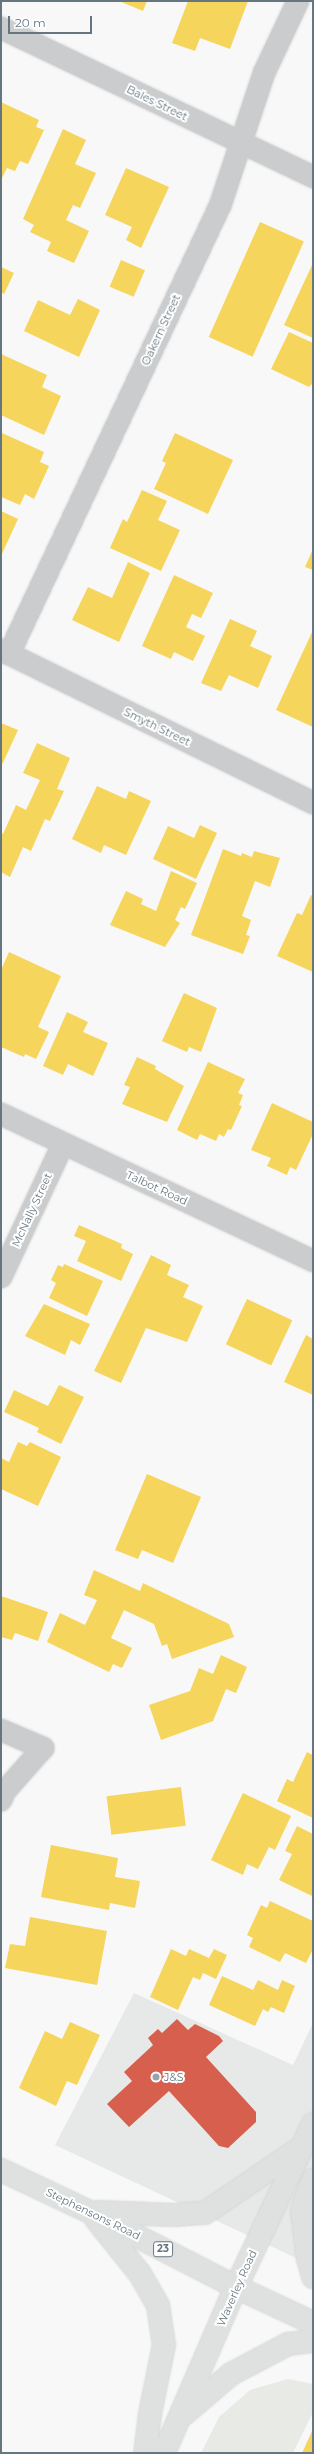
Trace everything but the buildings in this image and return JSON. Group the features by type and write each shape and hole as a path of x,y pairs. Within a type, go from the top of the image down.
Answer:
{"main road":[{"name":"Waverley Road","path":"164,2453 181,2417 236,2287 313,2124"},
{"path":"90,2212 174,2215 205,2213 301,2148"},
{"name":"Stephensons Road","path":"1,2170 90,2212 236,2287 313,2323"},
{"path":"313,2180 302,2210 308,2260 313,2278"},
{"path":"90,2212 140,2274 158,2305 164,2345 150,2414 145,2453"},
{"path":"181,2417 231,2374 288,2344 313,2341"}],"street":[{"name":"Oakern Street","path":"5,652 220,206 264,73 298,1"},
{"name":"Bales Street","path":"1,28 313,177"},
{"name":"Smyth Street","path":"5,652 313,803"},
{"name":"Talbot Road","path":"1,1114 313,1261"},
{"name":"McNally Street","path":"1,1277 63,1144"},
{"path":"1,1730 43,1748 5,1791 1,1800"}],"shaded area":[{"path":"134,1993 293,2065 313,2023 313,2266 55,2145"},
{"path":"288,2379 313,2384 313,2412 293,2453 201,2453 219,2417 250,2390"}],"place":[{"name":"J&S","path":"156,2077"}]}
